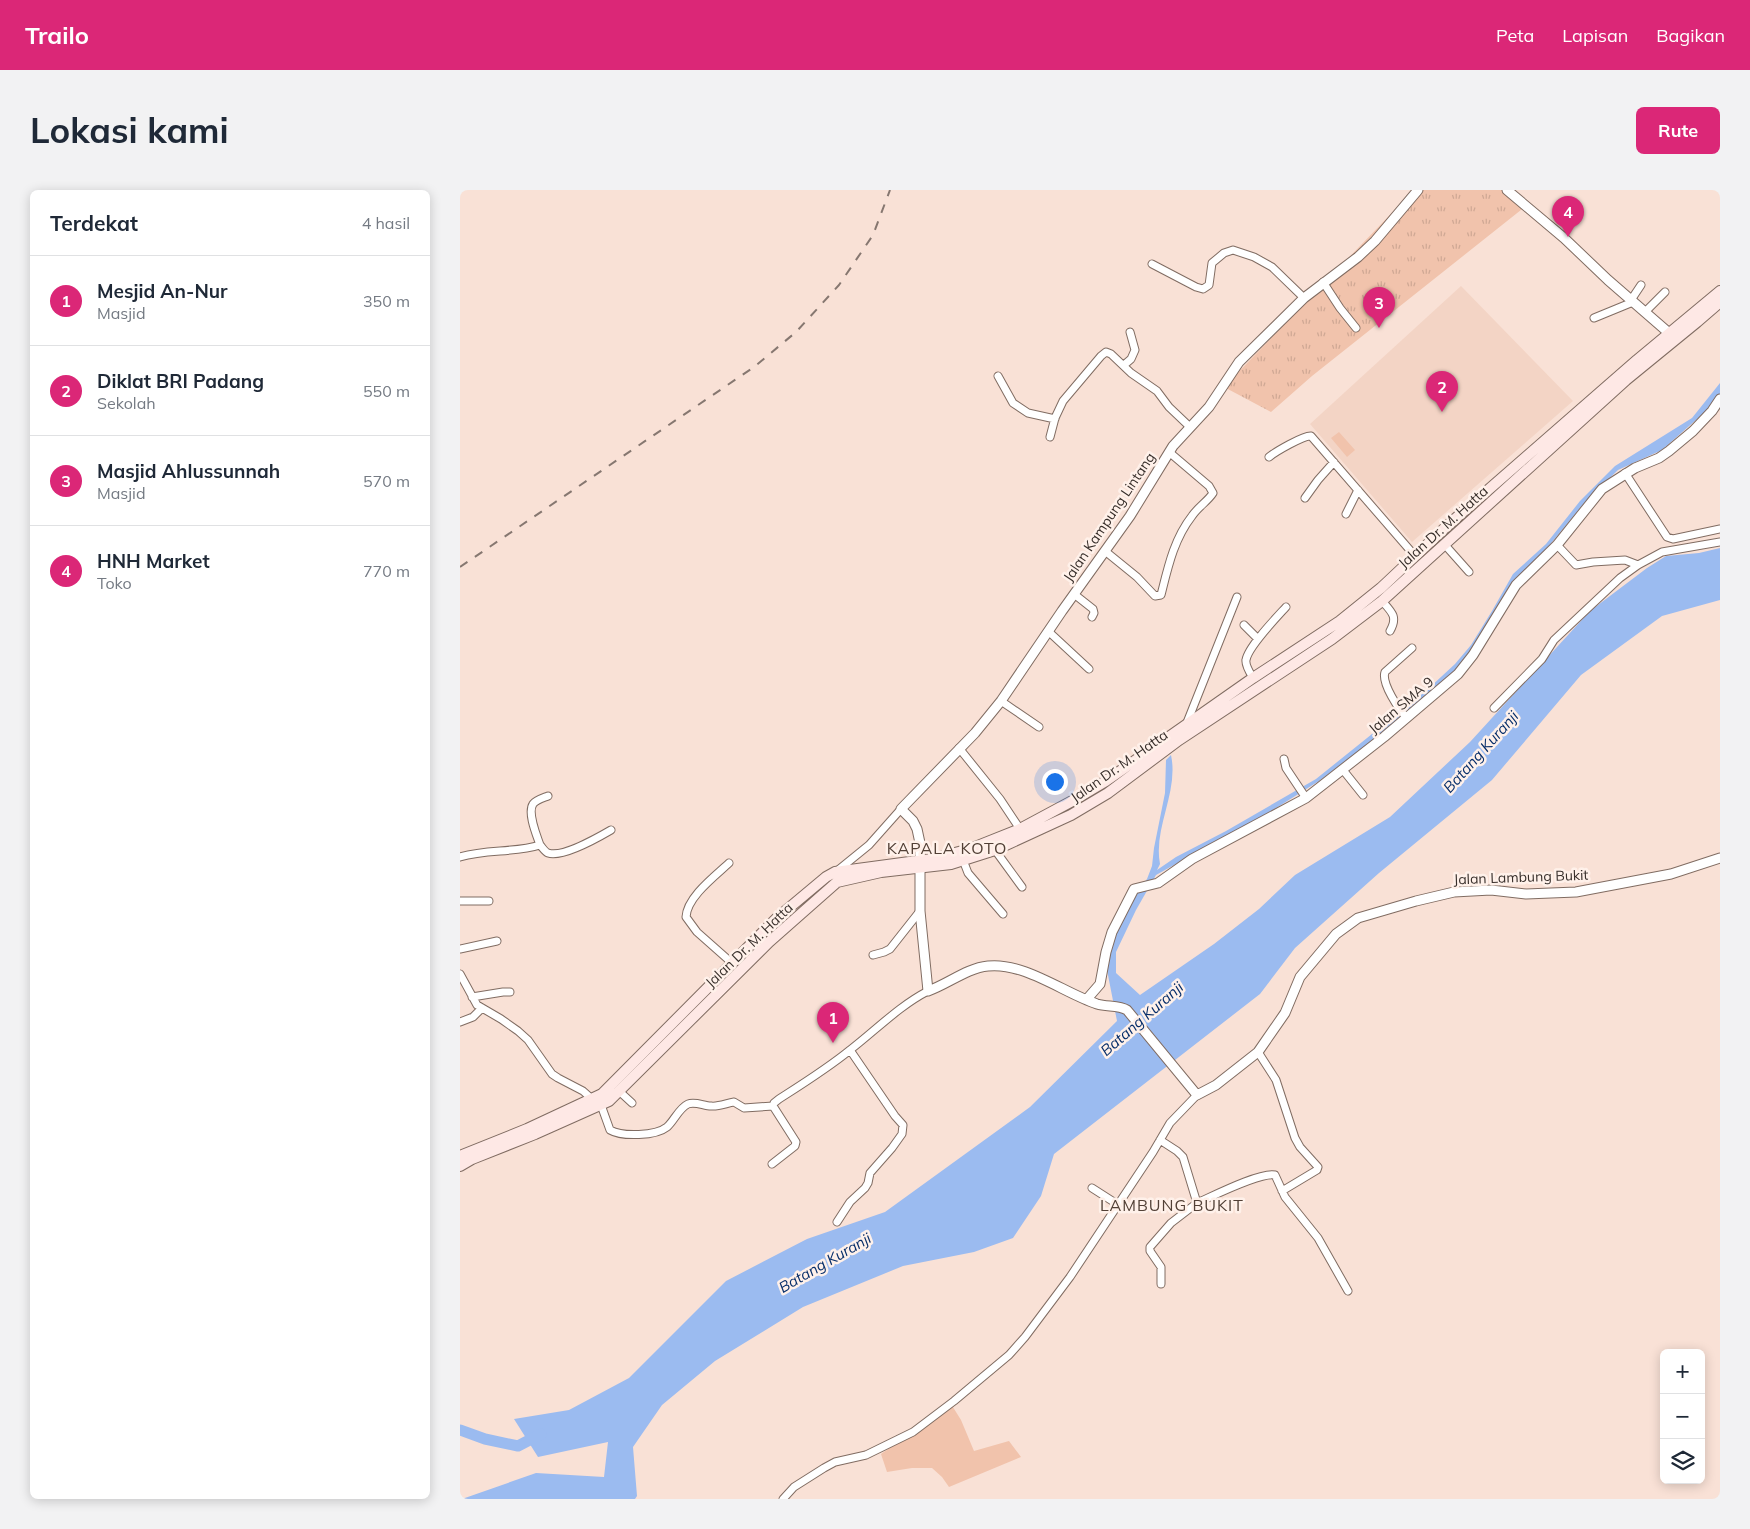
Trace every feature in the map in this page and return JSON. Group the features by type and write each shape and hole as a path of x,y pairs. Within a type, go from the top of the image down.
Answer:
{"main road":[{"name":"Jalan Dr. M. Hatta","path":"460,1166 472,1159 535,1134 609,1101 717,987 732,963 777,918 826,877 920,864 970,849 1020,828 1093,790 1192,725 1332,640 1445,545 1669,333 1720,291"},
{"name":"Jalan Dr. M. Hatta","path":"920,864 951,864 995,850 1090,805 1136,774 1179,740 1204,712 1340,621 1384,595 1415,556 1448,525 1594,403 1720,302"},
{"name":"Jalan Dr. M. Hatta","path":"460,1156 527,1129 602,1094 647,1048 769,942 836,877"}],"street":[{"name":"Jalan Kampung Lintang","path":"836,877 869,845 901,809 975,733 1001,701 1141,498 1169,452 1209,407 1239,362 1304,298 1370,246 1418,190"},
{"path":"1507,190 1564,238 1669,333"},
{"path":"1152,264 1203,289 1209,285 1212,263 1224,252 1233,250 1254,257 1272,267 1304,298"},
{"path":"1323,282 1356,328"},
{"path":"1594,318 1632,301 1641,285"},
{"path":"1645,312 1665,292"},
{"path":"1124,365 1131,359 1135,350 1130,332"},
{"path":"1050,437 1063,401 1104,353 1111,354 1131,373 1157,391 1169,407 1190,427"},
{"path":"998,376 1013,403 1028,413 1055,419"},
{"name":"Jalan SMA 9","path":"1087,999 1097,989 1102,978 1106,952 1112,932 1134,889 1153,885 1166,879 1192,859 1304,795 1343,770 1404,715 1462,670 1516,585 1557,545 1602,489 1625,473 1659,458 1669,451 1693,432 1720,399"},
{"path":"1269,457 1282,448 1294,444 1304,436 1310,436 1415,556"},
{"path":"1105,551 1137,576 1155,596 1161,595 1172,553 1182,532 1192,515 1213,493 1209,486 1169,452"},
{"path":"1305,498 1334,462"},
{"path":"1625,473 1667,537 1673,539 1720,529"},
{"path":"1346,514 1358,490"},
{"path":"1494,708 1542,658 1554,640 1620,578 1638,564 1662,552 1720,542"},
{"path":"1445,545 1469,572"},
{"path":"1557,545 1576,565 1625,560 1638,564"},
{"path":"1074,594 1093,609 1092,617"},
{"path":"1384,595 1395,623 1390,631"},
{"path":"1192,725 1237,597"},
{"path":"1253,678 1246,661 1258,639 1286,607"},
{"path":"1244,625 1258,639"},
{"path":"1048,631 1089,669"},
{"path":"1404,715 1386,686 1383,675 1412,648"},
{"path":"1001,701 1039,727"},
{"path":"959,748 996,793 1020,828"},
{"path":"1284,760 1286,768 1304,795"},
{"path":"1343,770 1362,795"},
{"path":"548,796 535,801 532,807 532,821 540,845 548,853 580,847 611,830"},
{"path":"901,809 918,829 920,844 920,911 928,991"},
{"path":"460,857 482,852 522,849 540,845"},
{"path":"995,850 1022,887"},
{"name":"Jalan Lambung Bukit","path":"1197,1095 1216,1085 1258,1052 1285,1013 1300,977 1336,934 1358,918 1454,892 1491,890 1526,894 1576,892 1671,874 1720,858"},
{"path":"963,860 968,873 1003,914"},
{"path":"729,863 691,901 686,911 686,917 697,932 732,963"},
{"path":"460,901 489,901"},
{"path":"874,955 890,949 920,911"},
{"path":"460,950 497,941"},
{"path":"601,1105 610,1130 618,1134 655,1133 666,1128 687,1104 692,1103 713,1107 734,1102 744,1108 772,1106 850,1050 913,999 969,972 986,966 999,965 1028,974 1096,1004 1122,1007 1127,1010 1197,1095 1170,1123 1153,1152 1070,1277 1044,1312 1019,1343 993,1369 913,1432 866,1455 835,1462 794,1487 783,1499"},
{"path":"460,974 477,1005 501,1019 528,1040 552,1074 583,1091 592,1099"},
{"path":"472,997 510,992"},
{"path":"460,1022 473,1017 482,1008"},
{"path":"837,1222 850,1202 865,1188 870,1173 892,1148 902,1134 903,1128 850,1050"},
{"path":"1258,1052 1276,1080 1295,1138 1300,1147 1318,1168 1282,1191"},
{"path":"619,1091 632,1104"},
{"path":"772,1106 796,1142 795,1146 772,1164"},
{"path":"1160,1140 1183,1157 1197,1203"},
{"path":"1161,1284 1161,1267 1150,1251 1150,1247 1171,1223 1197,1203 1250,1180 1267,1175 1275,1175 1285,1197 1318,1238 1348,1291"},
{"path":"1092,1188 1117,1204"}],"shaded area":[{"path":"1461,286 1573,401 1412,542 1310,424"}],"green space":[{"path":"1414,190 1509,190 1526,206 1312,376 1271,412 1224,387"},
{"path":"1339,432 1355,450 1347,457 1331,438"},
{"path":"951,1404 961,1420 974,1451 1009,1441 1021,1457 949,1487 932,1468 912,1468 887,1472 881,1454"}],"water":[{"name":"Batang Kuranji","path":"1720,383 1720,393 1705,412 1662,450 1618,470 1585,502 1548,547 1519,577 1487,630 1455,674 1319,781 1273,810 1156,875 1136,910 1116,952 1116,973 1140,995 1214,944 1259,909 1295,875 1390,817 1470,742 1590,611 1666,556 1699,553 1720,548 1720,600 1662,616 1581,675 1492,780 1379,873 1295,948 1260,994 1054,1154 1041,1196 1013,1238 974,1252 903,1266 803,1307 715,1361 662,1405 633,1447 637,1496 635,1499 462,1499 536,1473 604,1477 608,1442 538,1457 514,1419 569,1410 629,1378 726,1281 807,1239 885,1212 1030,1107 1117,1021 1106,965 1112,940 1139,889 1147,879 1152,866 1165,793 1166,760 1171,755 1172,783 1160,837 1160,864 1157,870 1176,857 1226,831 1316,779 1428,689 1455,664 1471,645 1513,574 1546,544 1580,501 1615,466 1692,418"}],"waterway":[{"path":"460,1430 485,1439 518,1446 541,1434"}],"railway":[{"path":"460,567 754,367 796,332 839,285 873,235 890,190"}],"place":[{"name":"HNH Market","path":"1568,237"},
{"name":"Masjid Ahlussunnah","path":"1379,328"},
{"name":"Diklat BRI Padang","path":"1442,412"},
{"name":"Mesjid An-Nur","path":"833,1043"}],"district":[{"name":"KAPALA KOTO","path":"947,848"},
{"name":"LAMBUNG BUKIT","path":"1172,1205"}]}
